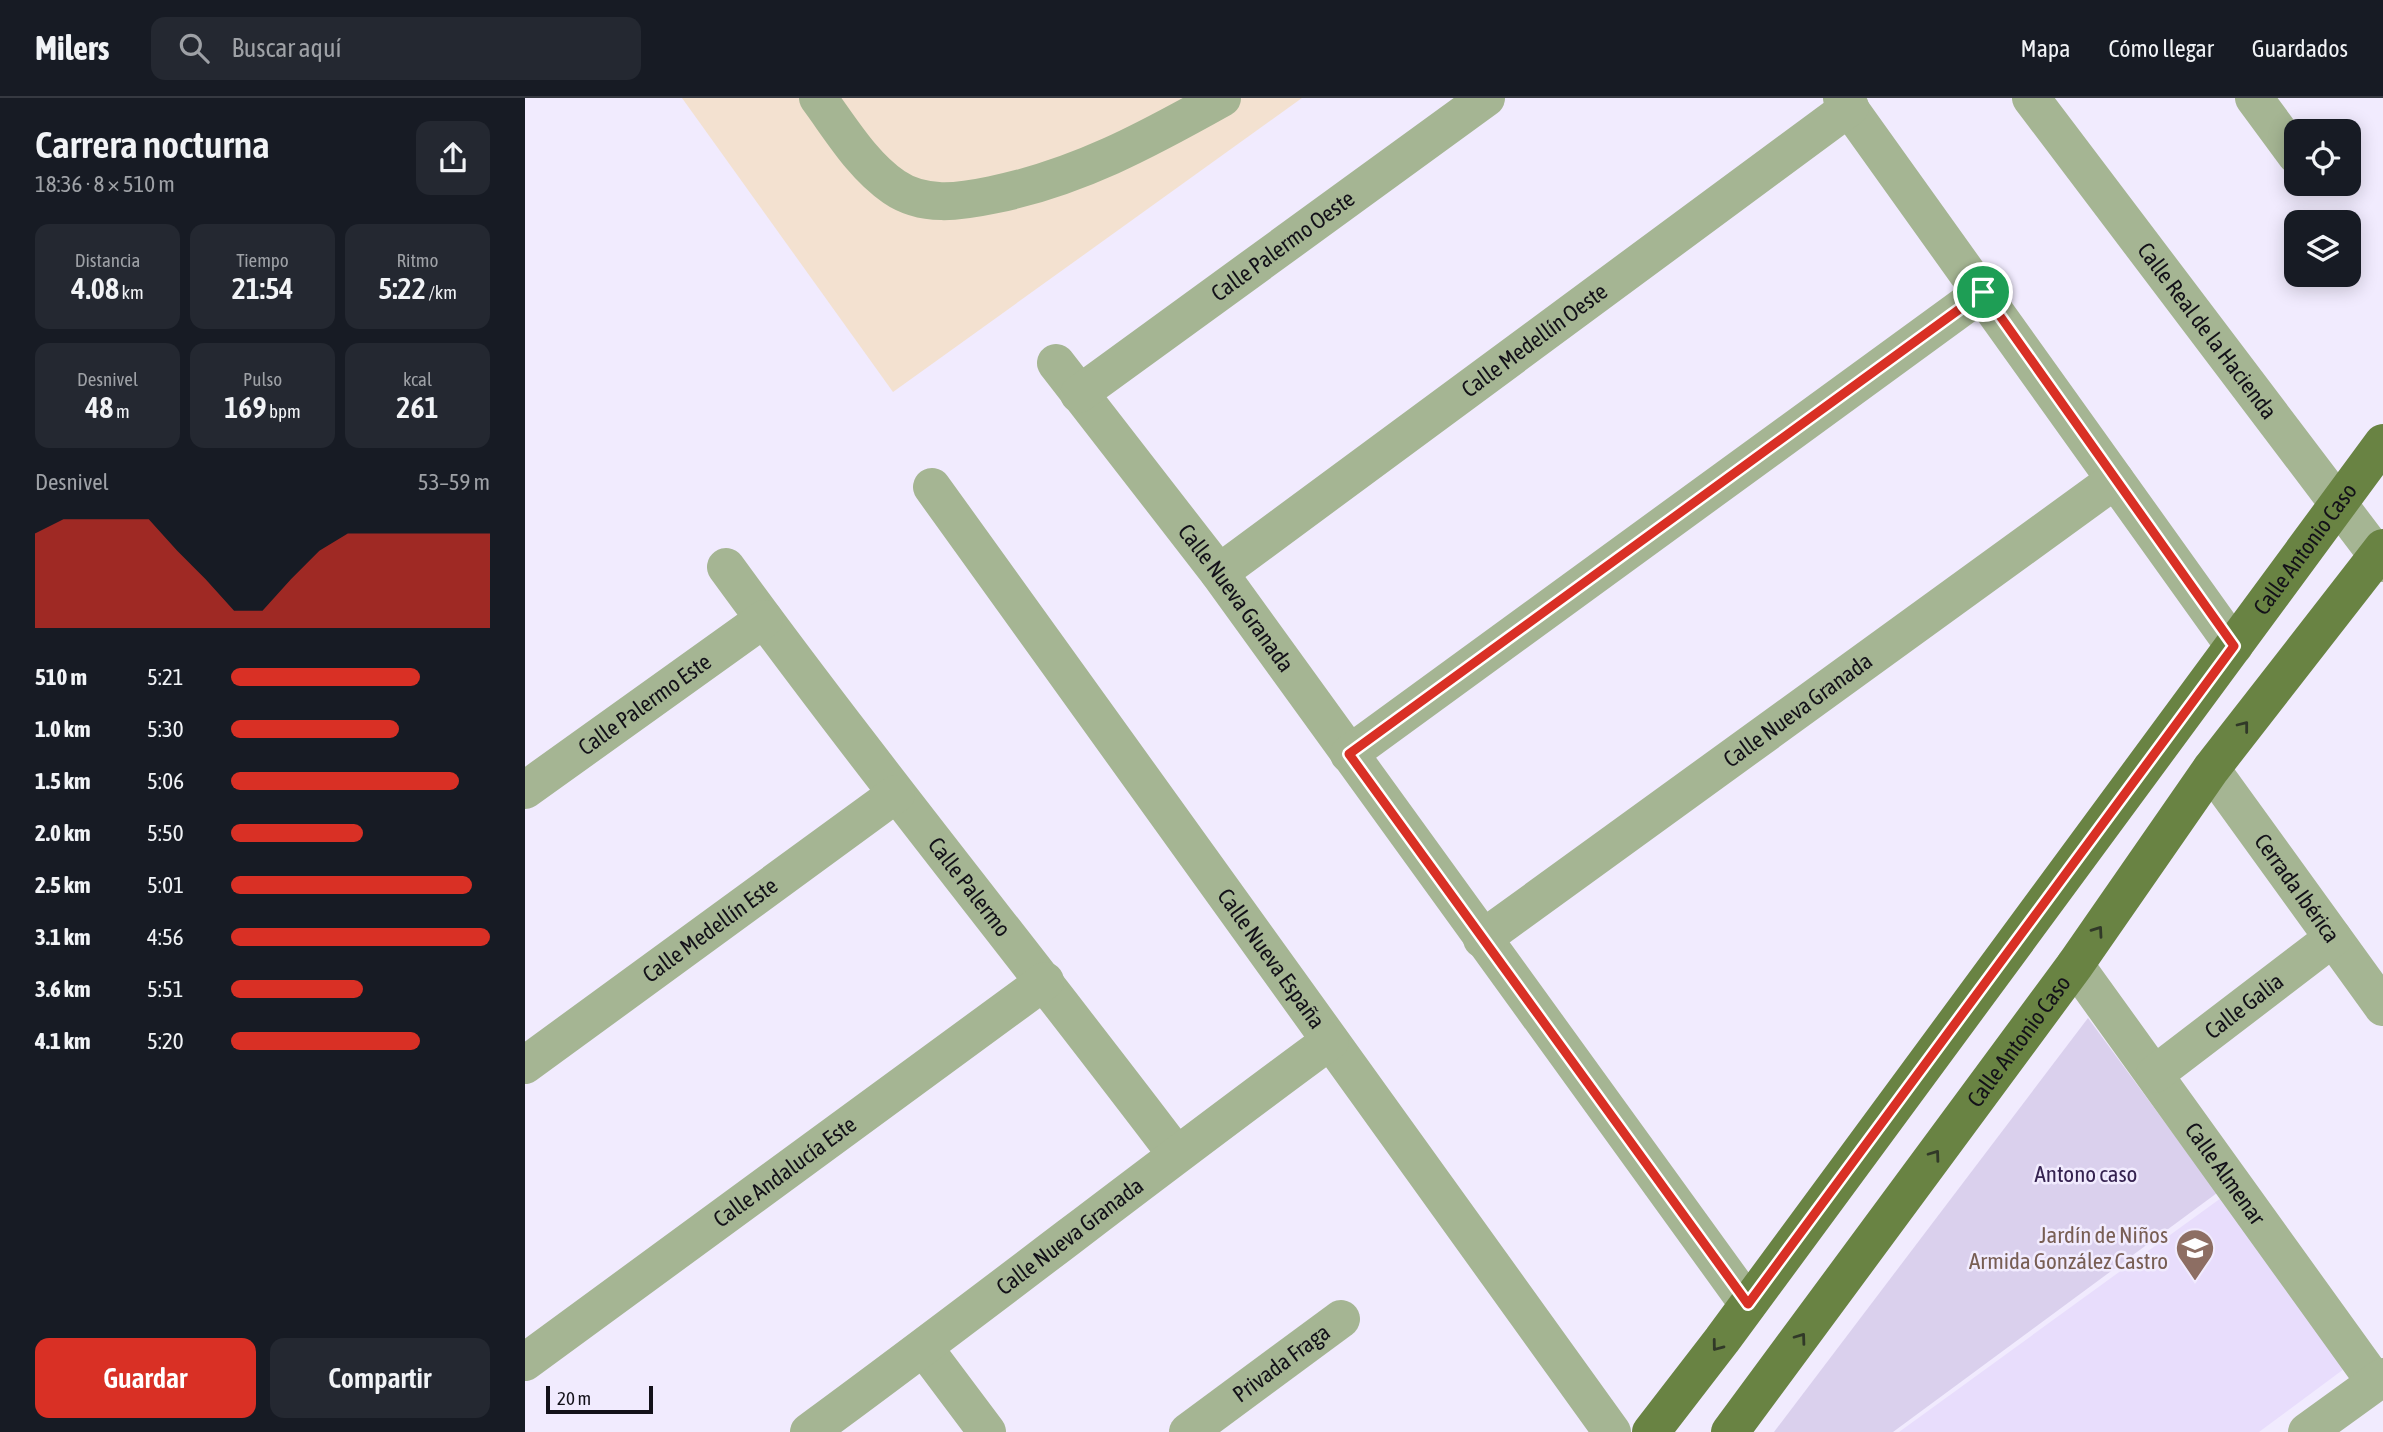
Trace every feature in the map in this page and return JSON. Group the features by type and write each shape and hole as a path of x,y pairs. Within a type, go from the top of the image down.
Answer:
{"main road":[{"name":"Calle Antonio Caso","path":"1651,1432 2383,443"},
{"name":"Calle Antonio Caso","path":"1730,1432 2075,965 2211,769 2381,555"}],"street":[{"path":"818,98 870,167 896,188 921,199 956,202 1032,187 1075,172 1142,143 1222,98"},
{"name":"Calle Palermo Oeste","path":"1079,394 1486,98"},
{"name":"Calle Real de la Hacienda","path":"2031,98 2381,555"},
{"path":"2259,100 2284,137"},
{"path":"1846,103 2234,646"},
{"name":"Calle Medellín Oeste","path":"1219,573 1846,103"},
{"path":"1349,754 1983,292"},
{"name":"Calle Nueva Granada","path":"1056,363 1219,573 1748,1304"},
{"name":"Calle Nueva Granada","path":"1482,939 2115,480"},
{"name":"Calle Nueva España","path":"932,487 1612,1432"},
{"name":"Calle Palermo","path":"726,567 896,794 1045,981 1176,1154"},
{"name":"Calle Palermo Este","path":"525,790 764,620"},
{"name":"Cerrada Ibérica","path":"2211,769 2383,1007"},
{"name":"Calle Medellín Este","path":"525,1065 896,794"},
{"name":"Calle Galia","path":"2155,1074 2333,938"},
{"name":"Calle Almenar","path":"2075,965 2379,1379"},
{"name":"Calle Andalucía Este","path":"525,1362 1045,981"},
{"name":"Calle Nueva Granada","path":"809,1432 925,1348 1176,1154 1330,1041"},
{"name":"Privada Fraga","path":"1188,1432 1341,1319"},
{"path":"925,1348 987,1432"},
{"path":"2307,1432 2379,1379"}],"shaded area":[{"path":"682,98 1302,98 893,392"},
{"name":"Jardín de Niños Armida González Castro","path":"2221,1198 2348,1366 2259,1432 1899,1432"}],"green space":[{"name":"Antono caso","path":"2088,1018 2217,1193 1893,1432 1774,1432"}],"place":[{"name":"Jardín de Niños Armida González Castro","path":"2195,1282"}],"route":[{"path":"1983,292 2234,646 1748,1304 1349,754 1983,292"}]}
